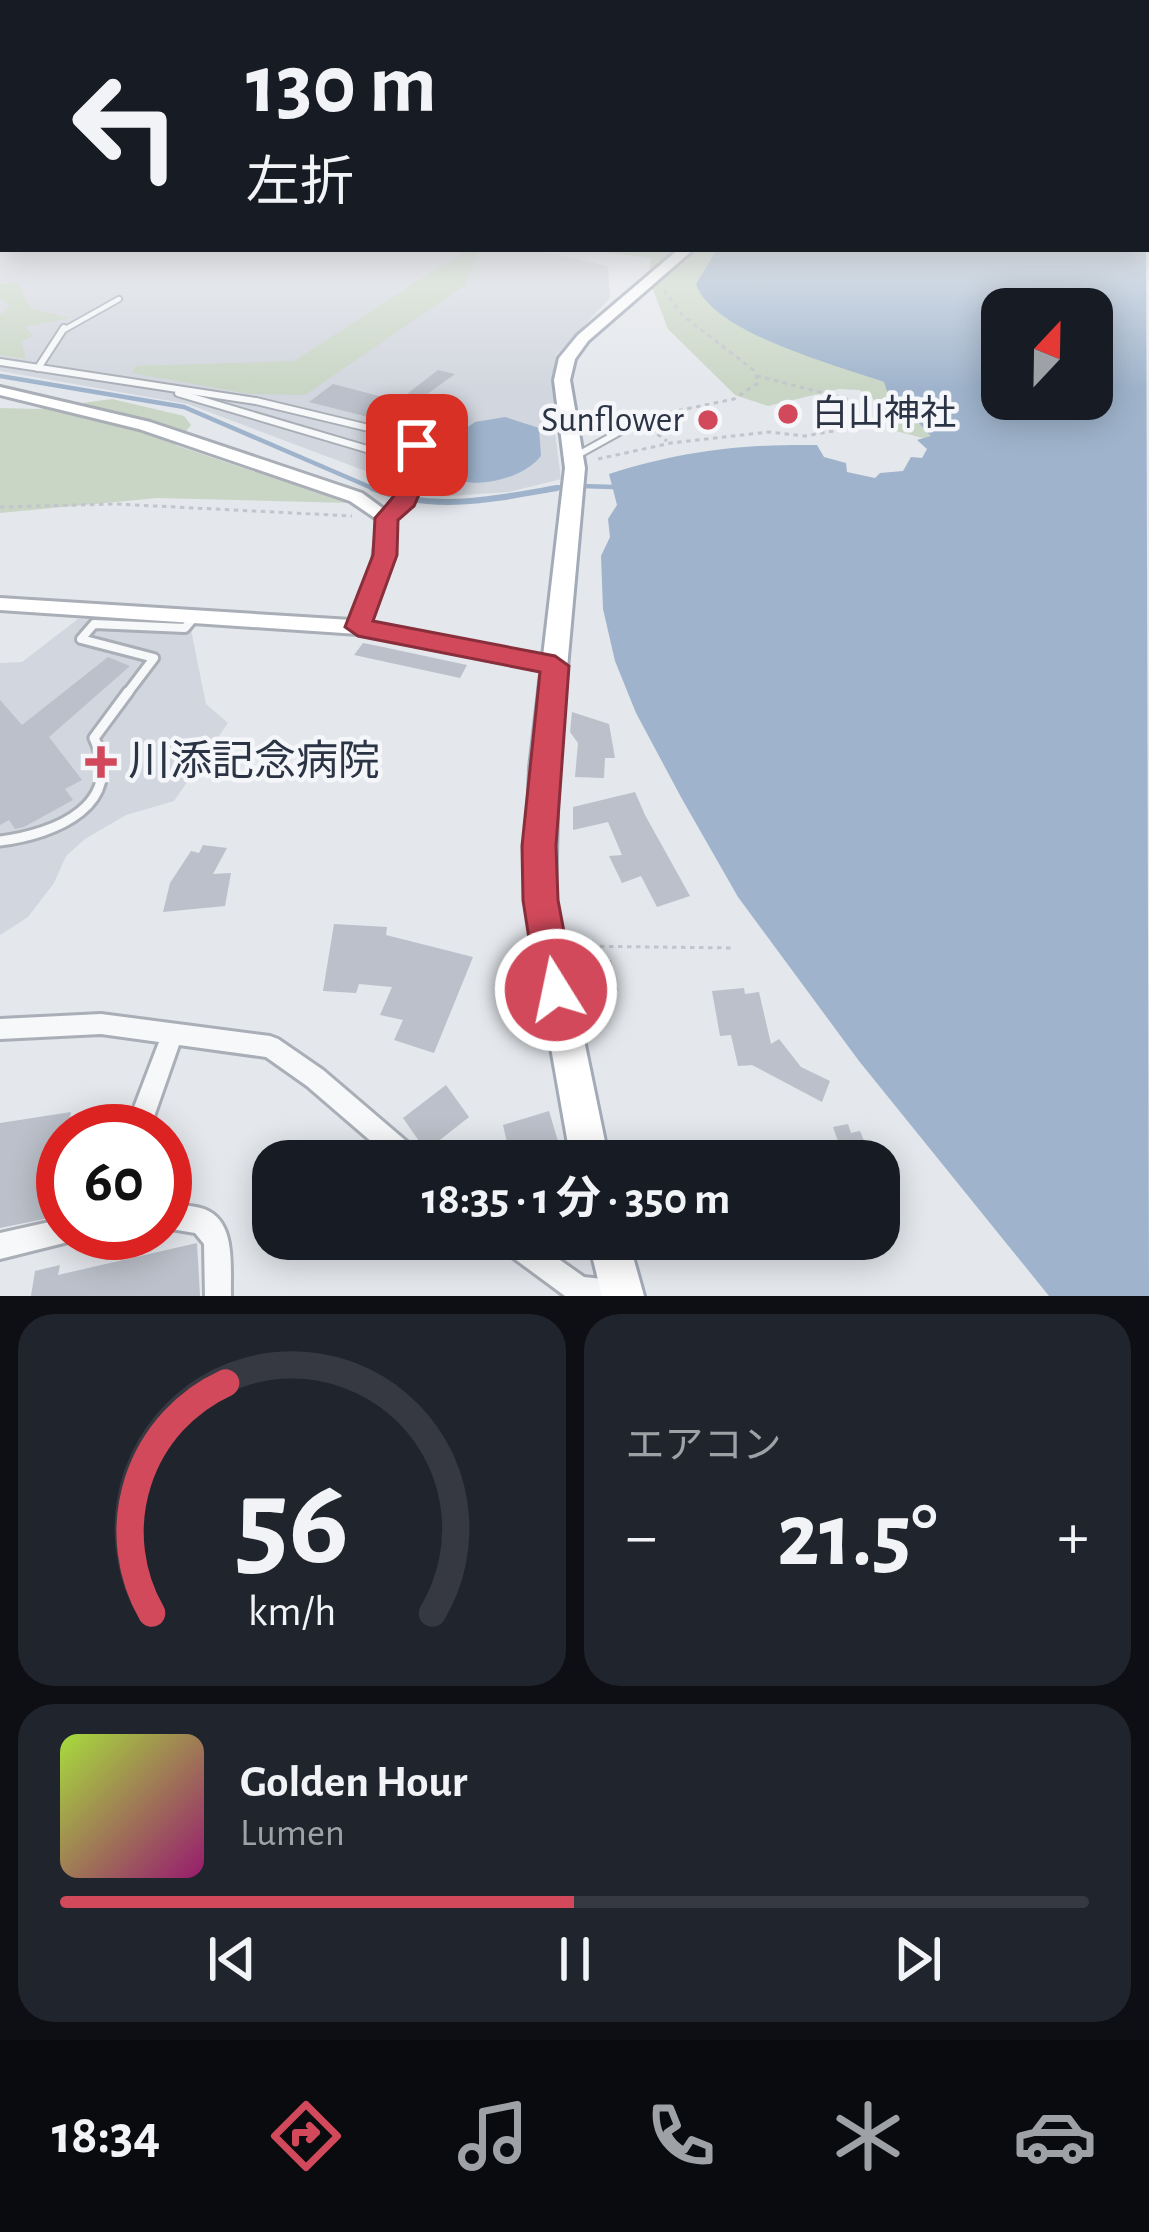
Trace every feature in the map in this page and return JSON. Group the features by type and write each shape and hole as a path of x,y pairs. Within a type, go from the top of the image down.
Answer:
{"main road":[{"path":"586,1140 547,946 539,846 578,460 562,380 567,358 611,311 667,266"},
{"path":"614,1260 623,1295"}],"street":[{"path":"0,391 144,425 394,512 385,555 358,627"},
{"path":"0,604 358,627 555,666"},
{"path":"0,1029 101,1024 270,1047 315,1078 387,1140"},
{"path":"147,1104 173,1033"},
{"path":"192,1220 202,1221 217,1240 218,1296"},
{"path":"0,1246 36,1238"},
{"path":"538,1260 579,1290 623,1295"}],"lane":[{"path":"38,368 64,328 119,299"},
{"path":"0,362 235,398 370,427 417,445 423,460 394,512"},
{"path":"159,386 402,465 410,487"},
{"path":"229,411 235,398"},
{"path":"578,460 619,429 639,421"},
{"path":"349,445 366,442 373,434 370,427"},
{"path":"0,842 35,838 94,799 107,777 104,752 94,738 154,658 80,639 94,624 185,628 196,615"}],"path":[{"path":"578,460 599,460 671,443 769,432 806,436 872,424 861,403 758,376 683,316 654,278"},
{"path":"639,421 734,399 750,392 758,376"},
{"path":"639,421 671,443"},
{"path":"0,507 116,504 394,512"},
{"path":"547,946 734,948"}],"shaded area":[{"path":"0,266 608,266 610,298 556,355 553,418 561,479 509,492 449,496 392,489 379,476 188,404 0,371"},
{"name":"川添記念病院","path":"78,619 190,625 206,704 228,723 174,801 126,815 85,839 66,856 54,883 28,917 0,935 0,663 22,662"}],"green space":[{"path":"440,266 472,266 464,286 305,395 250,394 132,373 136,366 294,361"},
{"path":"650,266 795,266 906,353 934,441 892,430 872,397 859,390 839,389 768,406 735,395 668,329 649,279"},
{"path":"17,282 30,308 70,318 25,327 33,336 21,342 26,359 0,355 0,315 10,306 0,298 0,284"},
{"path":"112,399 184,416 191,425 175,445 348,503 157,498 0,513 0,408 38,409"}],"water":[{"path":"707,266 1146,266 1149,1296 1049,1296 859,1061 738,897 636,713 615,661 603,609 601,556 610,537 608,519 617,505 609,474 712,450 817,445 824,457 846,463 847,472 875,478 880,473 903,471 911,457 922,458 927,449 917,440 931,436 916,420 919,411 908,401 889,397 884,382 779,345 726,318 707,302 696,284"},
{"path":"505,417 539,428 541,456 510,477 483,483 448,475 452,438 475,422"}],"building":[{"path":"438,370 455,374 388,422 309,402 333,384 398,401"},
{"path":"363,643 467,665 460,678 354,655"},
{"path":"108,657 130,666 49,737 82,780 65,789 73,800 24,827 15,829 9,820 0,825 0,700 22,725"},
{"path":"572,712 609,724 615,758 605,758 604,778 575,777 578,743 570,732"},
{"path":"635,792 690,896 657,907 641,876 622,883 609,856 622,855 608,822 573,830 573,807"},
{"path":"203,845 227,848 213,874 231,873 225,906 163,912 170,883 191,851 199,853"},
{"path":"334,924 387,927 386,935 473,957 434,1053 394,1040 403,1020 380,1015 392,987 359,984 356,993 323,991"},
{"path":"611,960 618,991 597,994 591,963"},
{"path":"744,988 745,994 759,992 771,1044 779,1039 801,1067 830,1081 822,1102 752,1065 738,1066 731,1035 720,1036 712,991"},
{"path":"446,1085 469,1117 440,1140 418,1140 403,1118"},
{"path":"549,1111 558,1140 506,1140 503,1125"},
{"path":"36,1117 36,1221 0,1228 0,1123"},
{"path":"848,1124 851,1133 860,1131 864,1140 838,1140 833,1127"},
{"path":"197,1243 200,1296 31,1296 35,1271 60,1265 58,1275 123,1260 192,1260 192,1244"}],"waterway":[{"path":"0,376 184,407 372,488"},
{"path":"552,489 566,486"},
{"path":"580,486 614,487"},
{"path":"372,488 441,502 552,489"},
{"path":"372,488 379,491"},
{"path":"552,489 557,488"},
{"path":"541,491 552,489"}],"place":[{"name":"白山神社","path":"788,414"},
{"name":"Sunflower","path":"708,420"},
{"name":"川添記念病院","path":"101,762"}],"route":[{"path":"417,445 423,460 419,473 402,506 387,518 385,555 358,627 555,666 539,846 540,900 556,990"}]}
